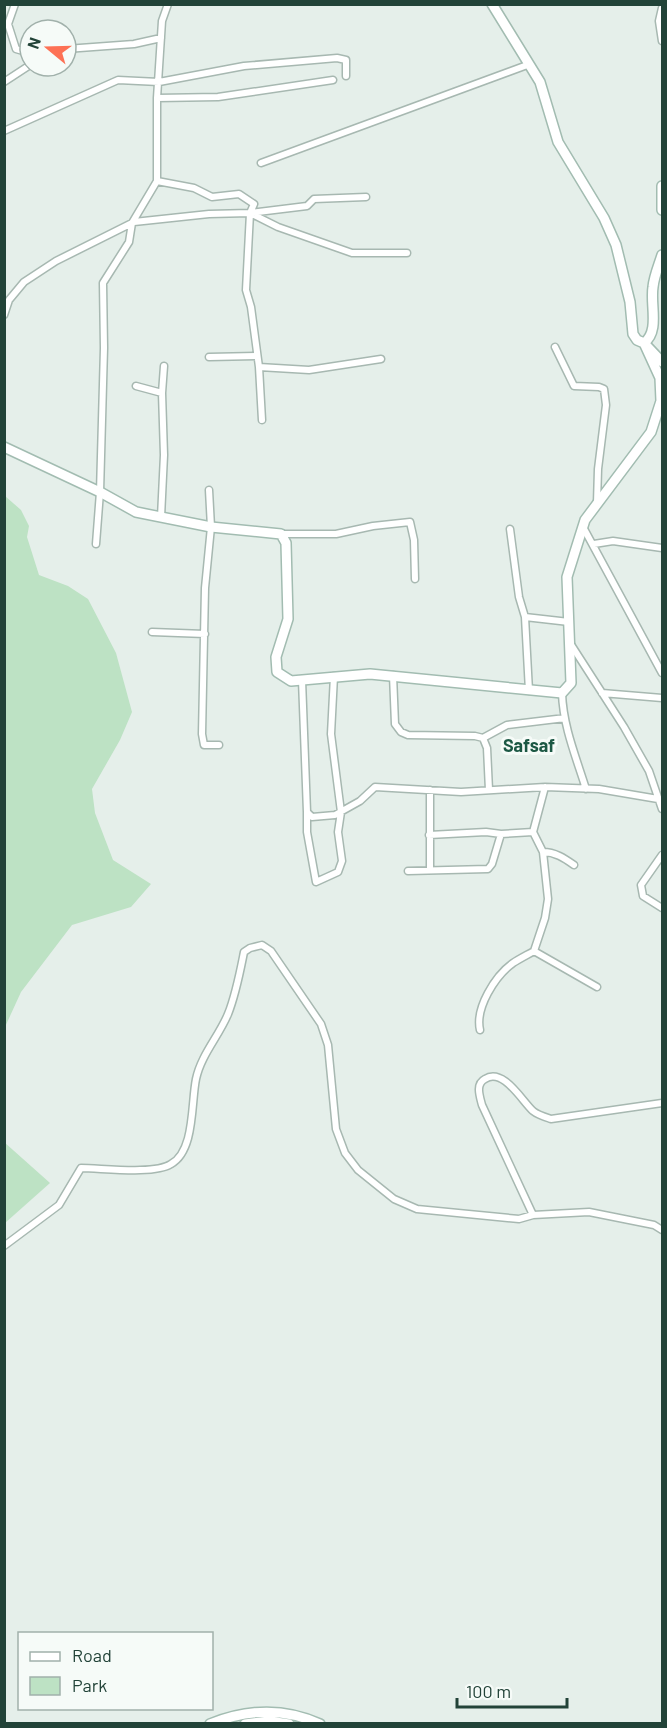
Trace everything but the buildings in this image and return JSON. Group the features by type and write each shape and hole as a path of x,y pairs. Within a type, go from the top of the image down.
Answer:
{"street":[{"path":"15,4 6,24 18,50"},
{"path":"96,544 100,492 104,348 103,283 129,242 133,222 158,181 157,98 162,21 168,4"},
{"path":"492,4 540,82 558,142 604,218 616,245 630,302 633,334 663,362"},
{"path":"663,8 659,21 663,41"},
{"path":"78,48 134,44 162,38"},
{"path":"4,132 118,80 159,82 244,66 300,59 336,58 346,60 346,76"},
{"path":"261,163 530,64"},
{"path":"4,82 18,73"},
{"path":"157,98 218,97 333,80"},
{"path":"158,181 194,188 212,197 239,194 254,204 250,213 246,290 251,308 259,367 262,420"},
{"path":"663,186 663,210"},
{"path":"4,315 9,300 24,282 56,261 133,222 307,206 314,199 366,197"},
{"path":"250,213 278,227 352,253 407,253"},
{"path":"644,343 648,339 653,324 652,288 663,255"},
{"path":"586,789 565,718 562,693 571,683 567,578 585,520 651,432 661,401 660,378 644,343"},
{"path":"555,346 574,386 604,389 606,405 598,469 597,504"},
{"path":"208,357 257,356"},
{"path":"259,367 309,370 381,359"},
{"path":"161,517 164,366"},
{"path":"136,386 162,393"},
{"path":"4,447 100,492 136,512 211,527 281,534 336,534 373,526 410,522 414,540 415,579"},
{"path":"209,490 211,527 205,588 202,734 204,745 219,746"},
{"path":"583,526 663,674"},
{"path":"510,529 519,597 525,617 529,690"},
{"path":"281,534 286,543 288,619 276,657 277,672 291,681 334,676 393,675 562,693"},
{"path":"594,544 613,541 663,548"},
{"path":"525,617 569,622"},
{"path":"152,632 205,634"},
{"path":"570,642 649,771 657,799 663,809"},
{"path":"393,675 395,724 401,732 408,735 483,738 507,724 565,718"},
{"path":"302,680 307,832 316,882 338,872 342,861 338,832 341,812 331,734 334,676"},
{"path":"603,693 663,698"},
{"path":"483,738 487,748 489,790"},
{"path":"307,812 312,817 323,818 341,812 360,801 375,787 461,792 545,787 599,789 657,799"},
{"path":"480,1030 479,1014 486,994 511,965 534,951 545,918 548,899 543,852 533,832 545,787"},
{"path":"430,789 430,870"},
{"path":"429,835 533,832"},
{"path":"408,871 488,869 492,864 501,834"},
{"path":"543,852 560,856 574,865"},
{"path":"663,855 641,885 643,896 663,908"},
{"path":"4,1246 59,1205 81,1168 154,1170 171,1165 179,1158 188,1136 196,1077 204,1056 228,1015 244,952 262,945 271,951 321,1024 328,1045 336,1129 345,1153 358,1170 394,1199 417,1209 519,1219 533,1215 589,1212 654,1225 663,1230"},
{"path":"534,951 597,987"},
{"path":"533,1215 482,1106 478,1094 480,1084 484,1079 494,1076 506,1081 534,1112 551,1119 663,1102"},
{"path":"210,1724 249,1712 268,1711 288,1713 320,1724"},
{"path":"245,1724 269,1721 289,1724"}],"green space":[{"path":"5,496 21,510 29,526 27,537 39,575 68,586 88,599 116,653 132,712 120,740 92,789 95,813 113,860 151,884 131,907 72,925 21,992 5,1027"},
{"path":"4,1142 50,1183 5,1223 4,1223"}],"district":[{"name":"Safsaf","path":"529,745"}]}
